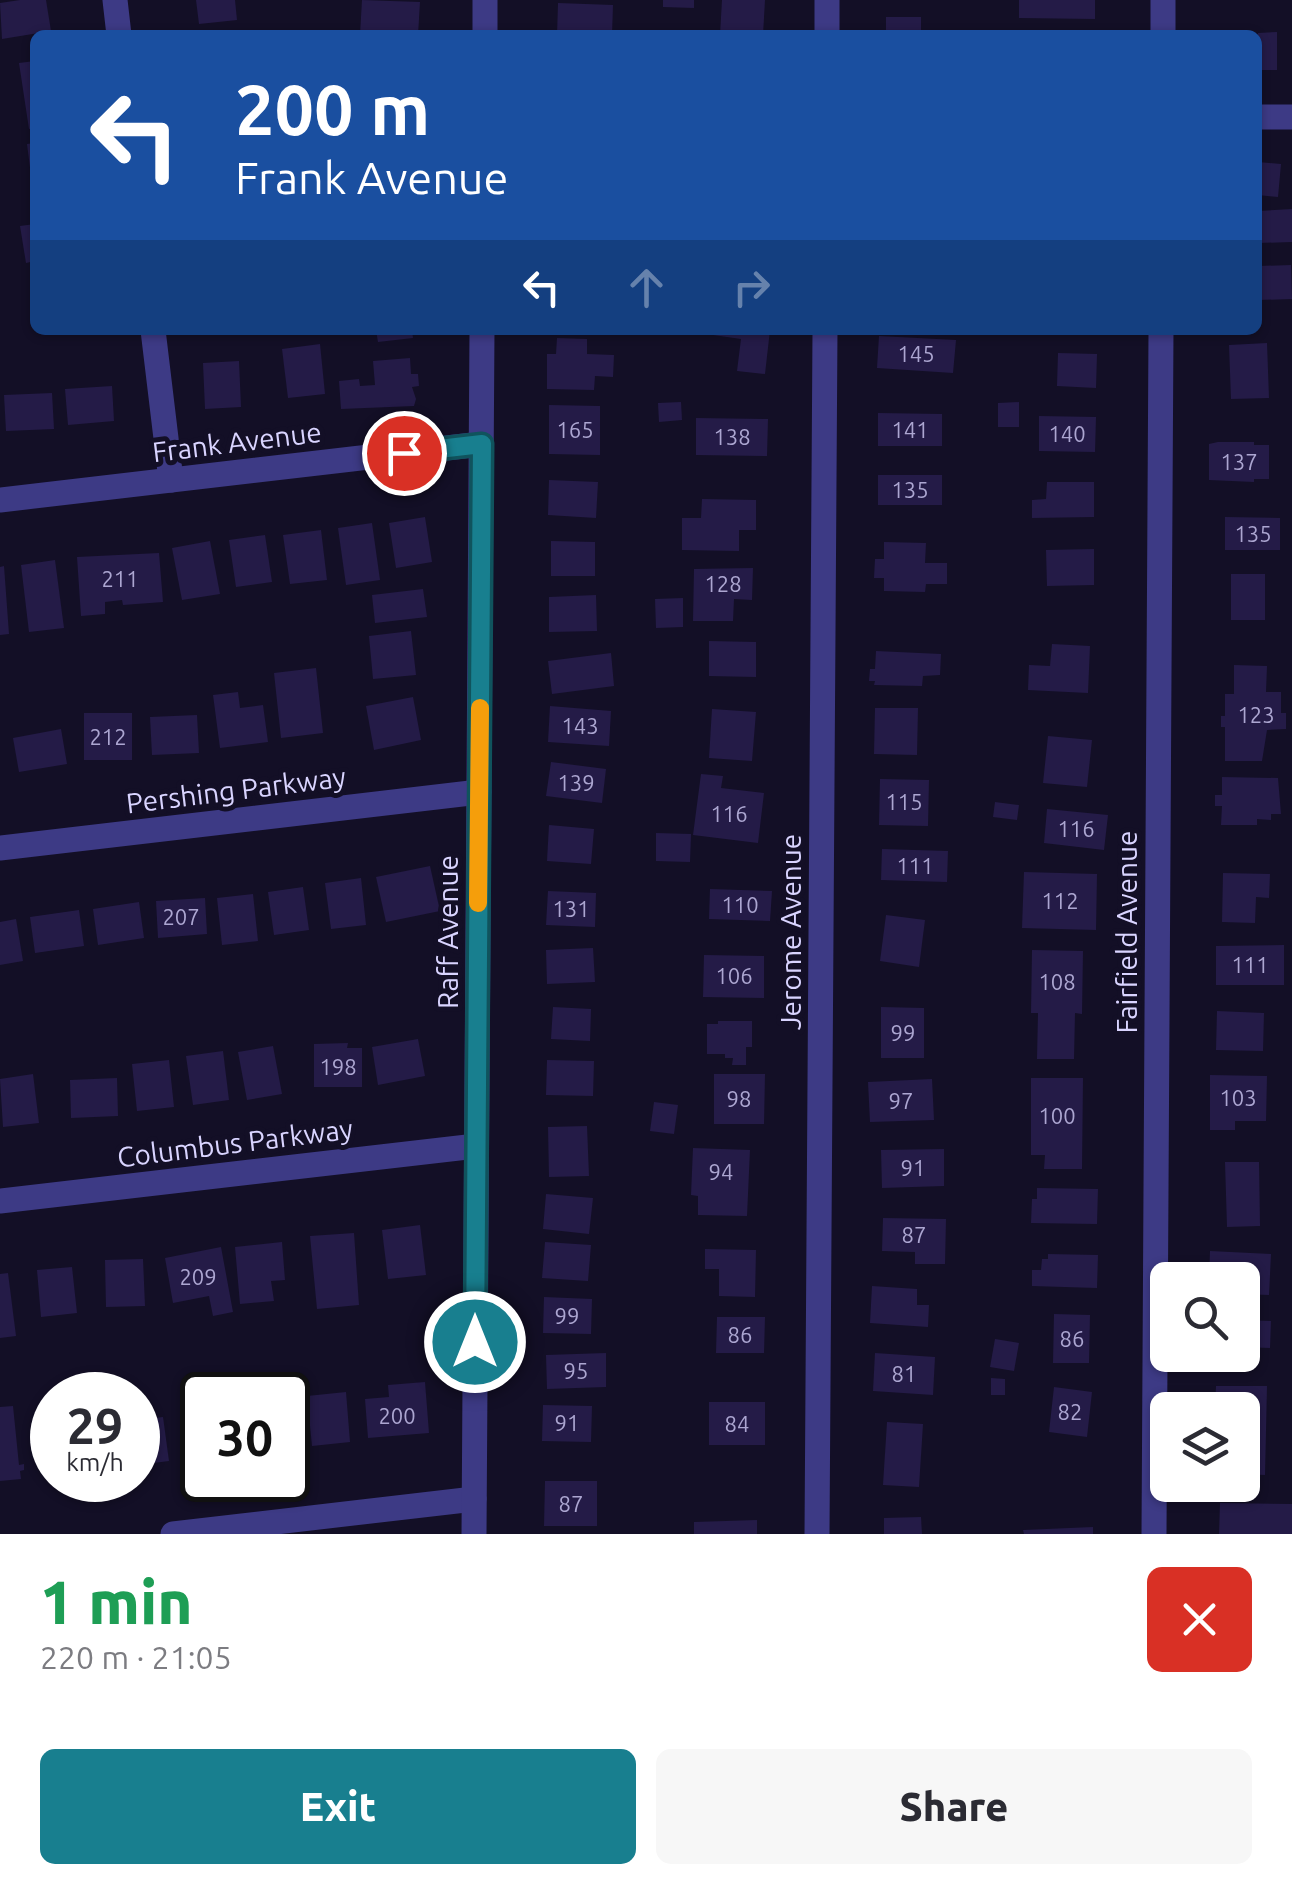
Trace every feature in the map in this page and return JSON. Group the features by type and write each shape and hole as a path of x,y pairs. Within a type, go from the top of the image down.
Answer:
{"street":[{"path":"115,0 118,30"},
{"path":"485,0 485,30"},
{"path":"827,0 827,30"},
{"path":"1163,0 1163,30"},
{"path":"1262,117 1292,117"},
{"path":"154,335 170,480"},
{"name":"Raff Avenue","path":"474,1534 482,335"},
{"name":"Jerome Avenue","path":"817,1534 825,335"},
{"name":"Fairfield Avenue","path":"1154,1534 1161,335"},
{"name":"Frank Avenue","path":"0,500 482,444"},
{"name":"Pershing Parkway","path":"0,848 479,792"},
{"name":"Columbus Parkway","path":"0,1201 476,1146"},
{"path":"173,1534 474,1499"}],"building":[{"path":"46,0 51,30 30,30 30,34 2,39 0,3"},
{"path":"196,0 235,0 237,20 199,24"},
{"path":"362,0 420,2 418,30 360,30"},
{"path":"663,0 694,0 694,8 663,7"},
{"path":"722,0 765,0 763,30 720,30"},
{"path":"1019,0 1095,0 1095,19 1019,18"},
{"path":"558,3 613,5 612,30 557,30"},
{"path":"886,17 921,17 921,30 886,30"},
{"path":"1277,32 1277,70 1262,70 1262,33"},
{"path":"30,62 29,129 19,63"},
{"path":"1262,162 1281,164 1278,197 1262,195"},
{"path":"1292,209 1292,242 1262,243 1262,211"},
{"path":"30,225 30,262 26,263 20,226"},
{"path":"1291,265 1292,299 1262,300 1262,266"},
{"path":"377,335 413,335 413,338 378,342"},
{"path":"713,335 769,335 765,374 737,371 741,339"},
{"path":"879,336 956,340 953,373 877,368"},
{"path":"557,338 587,339 587,354 614,355 613,377 595,376 594,390 547,389 547,354 556,354"},
{"path":"1267,343 1269,398 1231,399 1229,345"},
{"path":"320,344 325,394 288,398 282,349"},
{"path":"1058,353 1097,354 1096,388 1057,386"},
{"path":"410,358 411,374 418,374 419,386 412,387 414,406 341,409 339,381 359,379 360,386 375,385 373,361"},
{"path":"239,361 241,407 205,409 203,363"},
{"path":"112,386 114,421 68,425 65,389"},
{"path":"52,393 54,429 6,431 4,395"},
{"path":"681,402 682,420 659,422 658,403"},
{"path":"1019,402 1019,427 998,427 998,403"},
{"path":"549,405 600,406 600,455 549,454"},
{"path":"878,413 942,414 942,446 878,446"},
{"path":"1039,416 1096,417 1095,452 1039,451"},
{"path":"696,418 768,419 767,456 696,455"},
{"path":"1209,444 1269,445 1269,479 1209,480"},
{"path":"878,475 942,475 942,505 878,505"},
{"path":"549,480 598,482 596,518 548,515"},
{"path":"1047,482 1094,482 1094,517 1032,518 1032,500 1046,499"},
{"path":"702,499 756,500 756,530 739,530 739,551 682,550 682,518 701,518"},
{"path":"425,517 432,562 396,568 389,523"},
{"path":"1225,517 1280,518 1280,550 1225,550"},
{"path":"372,523 380,580 346,585 338,528"},
{"path":"321,530 327,580 290,584 283,535"},
{"path":"265,535 272,582 236,587 229,540"},
{"path":"210,541 220,594 182,600 172,548"},
{"path":"551,541 595,542 595,576 551,576"},
{"path":"884,542 926,543 925,563 947,563 947,584 926,584 925,592 884,591 884,578 874,578 875,559 884,559"},
{"path":"1094,549 1094,585 1047,586 1046,550"},
{"path":"159,553 163,602 105,602 105,614 81,616 77,557"},
{"path":"55,560 64,628 29,632 21,565"},
{"path":"4,566 9,634 0,635 0,567"},
{"path":"753,568 752,600 734,599 733,621 693,621 694,569"},
{"path":"1231,574 1265,574 1265,620 1231,620"},
{"path":"423,589 427,617 375,623 372,595"},
{"path":"596,595 597,631 549,632 549,597"},
{"path":"683,598 683,627 656,628 655,599"},
{"path":"411,631 416,675 373,679 369,636"},
{"path":"709,641 756,642 756,677 709,676"},
{"path":"1052,644 1090,646 1088,693 1028,690 1029,665 1050,666"},
{"path":"876,651 941,654 940,675 923,676 922,686 874,685 875,681 869,681 870,669 875,669"},
{"path":"611,653 614,686 552,694 548,661"},
{"path":"1234,665 1267,666 1266,692 1281,692 1286,729 1267,730 1262,761 1225,761 1225,727 1221,727 1221,716 1225,716 1225,694 1234,694"},
{"path":"316,668 323,733 281,738 274,673"},
{"path":"238,692 240,708 263,705 268,742 220,748 213,695"},
{"path":"413,697 421,740 374,750 366,706"},
{"path":"550,706 611,711 609,746 548,742"},
{"path":"875,708 918,708 917,755 874,754"},
{"path":"712,709 756,712 752,761 709,758"},
{"path":"84,713 132,713 132,760 84,760"},
{"path":"197,715 199,753 152,755 150,717"},
{"path":"61,729 67,764 19,772 13,738"},
{"path":"1048,736 1092,740 1087,787 1043,783"},
{"path":"551,762 606,769 602,803 546,796"},
{"path":"701,774 723,776 721,788 764,793 758,843 693,835"},
{"path":"1222,777 1278,778 1281,814 1271,814 1271,820 1257,819 1257,825 1221,825 1222,806 1215,806 1215,795 1222,795"},
{"path":"880,779 929,780 928,826 879,825"},
{"path":"995,802 1019,805 1017,820 993,817"},
{"path":"1047,809 1108,815 1104,850 1044,843"},
{"path":"549,825 594,829 591,864 547,861"},
{"path":"656,833 691,834 690,862 656,861"},
{"path":"882,849 948,851 947,882 881,880"},
{"path":"430,866 440,911 386,922 376,877"},
{"path":"1024,872 1097,874 1096,930 1022,928"},
{"path":"1223,873 1270,874 1269,898 1256,897 1255,923 1222,922"},
{"path":"361,878 366,925 331,929 325,883"},
{"path":"303,887 309,930 274,935 268,892"},
{"path":"710,889 772,891 770,921 709,919"},
{"path":"548,891 596,893 595,927 546,925"},
{"path":"253,894 258,941 222,945 217,898"},
{"path":"205,898 207,934 158,938 156,901"},
{"path":"139,902 144,938 98,945 93,909"},
{"path":"79,910 84,946 35,953 30,917"},
{"path":"886,915 925,920 919,967 880,961"},
{"path":"16,919 23,961 0,965 0,922"},
{"path":"1284,945 1284,985 1216,985 1216,946"},
{"path":"593,948 595,982 547,984 546,950"},
{"path":"1032,950 1083,951 1082,1014 1075,1013 1074,1059 1037,1059 1038,1013 1031,1013"},
{"path":"704,955 764,956 764,998 703,997"},
{"path":"553,1007 591,1009 590,1041 551,1039"},
{"path":"881,1007 924,1008 924,1058 881,1058"},
{"path":"1217,1011 1264,1013 1263,1051 1216,1050"},
{"path":"752,1021 752,1047 746,1047 746,1065 732,1065 733,1058 725,1058 725,1054 707,1054 707,1024"},
{"path":"418,1039 425,1076 378,1085 372,1047"},
{"path":"348,1043 347,1048 362,1048 362,1087 314,1087 314,1044"},
{"path":"273,1046 282,1094 247,1100 238,1052"},
{"path":"223,1051 229,1100 193,1105 186,1056"},
{"path":"169,1060 174,1107 137,1111 132,1064"},
{"path":"547,1060 594,1061 593,1096 546,1095"},
{"path":"33,1074 39,1123 3,1127 0,1079"},
{"path":"714,1074 765,1074 764,1124 714,1124"},
{"path":"1210,1075 1267,1076 1266,1121 1235,1121 1235,1130 1210,1130"},
{"path":"117,1078 118,1116 71,1118 70,1080"},
{"path":"1031,1078 1083,1078 1082,1169 1044,1169 1045,1155 1031,1155"},
{"path":"932,1079 934,1120 870,1122 868,1082"},
{"path":"654,1102 678,1105 674,1134 650,1131"},
{"path":"587,1126 589,1176 549,1177 548,1127"},
{"path":"693,1148 750,1150 747,1216 698,1215 698,1196 691,1195"},
{"path":"944,1149 944,1186 882,1188 881,1150"},
{"path":"1225,1162 1259,1162 1260,1226 1227,1227"},
{"path":"1037,1188 1098,1189 1097,1224 1031,1223 1032,1199 1037,1199"},
{"path":"546,1194 593,1198 589,1234 543,1229"},
{"path":"883,1218 946,1219 945,1264 915,1264 915,1252 882,1251"},
{"path":"420,1225 426,1275 388,1279 382,1230"},
{"path":"354,1233 359,1305 317,1309 310,1236"},
{"path":"282,1242 285,1280 271,1281 274,1301 240,1304 235,1247"},
{"path":"545,1242 591,1245 588,1281 542,1278"},
{"path":"221,1247 233,1312 213,1316 209,1296 173,1303 165,1258"},
{"path":"705,1249 756,1250 755,1297 719,1296 719,1269 705,1269"},
{"path":"1210,1251 1271,1254 1269,1295 1260,1295 1260,1262 1210,1262"},
{"path":"1048,1254 1098,1255 1097,1288 1032,1286 1032,1270 1041,1270 1042,1259 1048,1259"},
{"path":"143,1259 145,1306 106,1307 105,1260"},
{"path":"72,1267 77,1313 41,1317 37,1270"},
{"path":"8,1273 16,1336 0,1338 0,1274"},
{"path":"872,1286 917,1289 917,1305 929,1305 928,1327 870,1323"},
{"path":"544,1297 592,1299 591,1334 543,1333"},
{"path":"1054,1314 1090,1315 1089,1363 1053,1363"},
{"path":"717,1317 765,1317 764,1353 716,1353"},
{"path":"1260,1321 1271,1321 1270,1348 1260,1348"},
{"path":"995,1339 1019,1343 1014,1371 990,1367"},
{"path":"606,1353 606,1387 547,1389 546,1355"},
{"path":"875,1353 935,1357 933,1395 873,1391"},
{"path":"991,1378 1005,1379 1005,1395 991,1395"},
{"path":"425,1382 429,1433 368,1438 365,1399 389,1397 388,1385"},
{"path":"1216,1386 1267,1386 1265,1475 1260,1475 1260,1392 1216,1392"},
{"path":"1054,1387 1092,1392 1087,1437 1049,1432"},
{"path":"346,1392 350,1442 312,1446 310,1396"},
{"path":"709,1402 765,1402 765,1445 709,1445"},
{"path":"543,1405 592,1406 591,1442 542,1441"},
{"path":"13,1406 19,1465 24,1464 24,1470 20,1471 21,1479 0,1481 0,1407"},
{"path":"163,1417 169,1461 160,1462"},
{"path":"887,1422 923,1424 919,1487 883,1485"},
{"path":"545,1481 597,1481 597,1526 544,1526"},
{"path":"1220,1503 1292,1504 1292,1534 1219,1534"},
{"path":"921,1517 922,1534 884,1534 884,1518"},
{"path":"757,1520 757,1534 694,1534 694,1522"},
{"path":"1093,1527 1093,1534 1024,1534 1023,1530"}],"slow traffic":[{"path":"478,903 480,708"}],"route":[{"path":"404,453 482,444 475,1342"}]}
